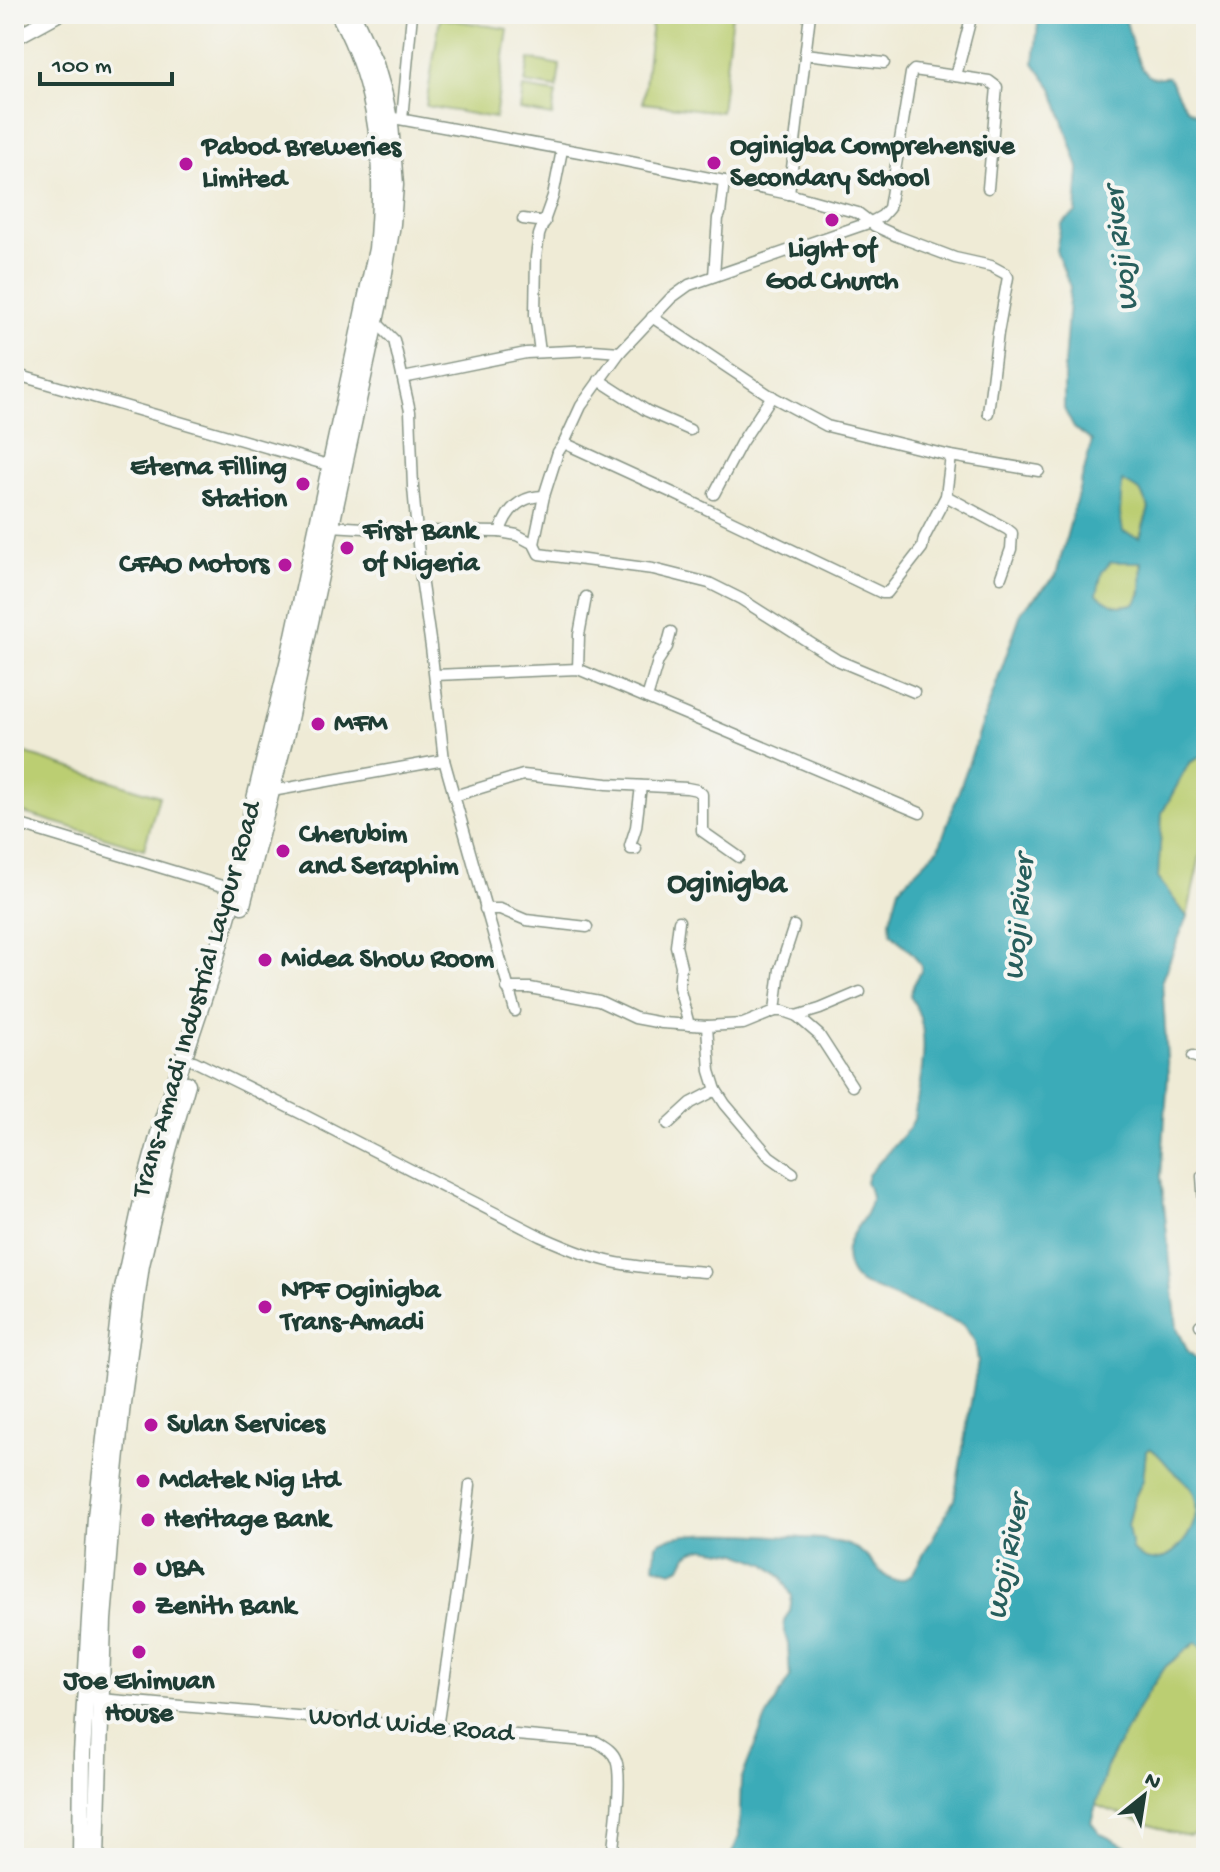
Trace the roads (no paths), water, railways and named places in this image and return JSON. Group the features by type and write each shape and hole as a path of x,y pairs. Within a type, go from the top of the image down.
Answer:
{"main road":[{"name":"Trans-Amadi Industrial Layour Road","path":"96,1858 103,1620 128,1300 141,1265 182,1097 245,895 272,791 330,526 337,468 377,249 381,191 373,102 359,55 339,14"},
{"name":"Trans-Amadi Industrial Layour Road","path":"81,1858 82,1744 96,1517 148,1174 235,890 289,659 375,321 392,224 395,118 352,14"}],"street":[{"path":"14,38 58,14"},
{"path":"412,14 395,118 789,194 858,213 884,231 928,249 991,266 1006,274 988,413"},
{"path":"789,194 810,14"},
{"path":"956,76 972,14"},
{"path":"805,54 884,63"},
{"path":"914,692 837,660 741,599 709,583 653,569 546,556 537,552 534,544 544,496 558,452 581,406 620,352 681,289 884,215 889,208 911,73 914,70 989,81 997,87 988,188"},
{"path":"540,352 535,315 536,257 562,150"},
{"path":"714,276 724,181"},
{"path":"523,219 545,222"},
{"path":"652,317 772,396 831,427 951,456 1039,471"},
{"path":"375,321 394,340 412,433 416,531 444,760 515,1011"},
{"path":"403,378 526,353 620,352"},
{"path":"14,374 337,468"},
{"path":"599,380 647,411 690,430"},
{"path":"714,494 732,457 772,396"},
{"path":"564,443 882,593 887,593 922,548 946,496 951,456"},
{"path":"500,532 517,505 527,497 544,496"},
{"path":"946,496 1012,533 1011,549 1001,577"},
{"path":"330,526 500,532 517,535 534,544"},
{"path":"578,669 579,635 586,597"},
{"path":"647,698 671,632"},
{"path":"435,675 578,669 920,813"},
{"path":"272,791 444,760"},
{"path":"454,796 523,775 697,790 703,797 702,831 739,857"},
{"path":"636,849 630,846 636,827 641,786"},
{"path":"14,823 235,890"},
{"path":"485,909 500,909 526,920 587,927"},
{"path":"679,921 676,946 681,966 679,987 689,1025"},
{"path":"775,1011 780,969 794,926"},
{"path":"507,988 554,991 599,1001 635,1018 689,1025 743,1024 775,1011 783,1011 797,1016 819,1035 852,1086"},
{"path":"797,1016 860,992"},
{"path":"707,1026 710,1071 716,1090 763,1150 793,1173"},
{"path":"1193,1056 1206,1061"},
{"path":"194,1061 564,1247 630,1266 705,1272"},
{"path":"668,1124 691,1103 716,1090"},
{"path":"1202,1176 1206,1232"},
{"path":"437,1728 470,1485"},
{"name":"World Wide Road","path":"100,1699 597,1742 616,1758 619,1775 612,1858"}],"water":[{"name":"Woji River","path":"1039,14 1124,14 1136,56 1144,71 1151,77 1168,77 1186,107 1206,118 1206,754 1189,763 1162,813 1158,878 1187,917 1162,980 1168,1075 1161,1177 1177,1328 1188,1351 1206,1365 1206,1657 1203,1648 1196,1642 1166,1666 1108,1763 1091,1822 1101,1834 1129,1848 1133,1858 730,1858 739,1837 741,1780 766,1718 790,1677 784,1620 790,1611 792,1596 782,1578 766,1564 738,1553 704,1548 693,1551 681,1567 672,1571 654,1566 656,1545 686,1535 709,1534 820,1539 853,1547 889,1578 904,1579 913,1573 954,1500 978,1361 975,1342 964,1325 860,1283 849,1269 846,1252 869,1207 868,1175 914,1119 922,1072 922,1024 910,996 921,966 891,933 890,921 899,888 939,848 1022,610 1056,576 1092,441 1074,428 1064,409 1070,287 1056,250 1061,224 1076,213 1079,168 1052,88 1034,63","holes":["1122,481 1140,491 1149,508 1140,538 1123,532 1120,513","1111,562 1142,562 1141,593 1136,603 1115,605 1097,594 1102,572","1150,1448 1153,1450 1186,1482 1194,1493 1196,1507 1192,1528 1180,1546 1164,1558 1154,1560 1145,1559 1132,1550 1128,1526 1134,1499 1143,1480 1146,1451"]}],"place":[{"name":"Oginigba Comprehensive Secondary School","path":"714,163"},
{"name":"Pabod Breweries Limited","path":"186,164"},
{"name":"Light of God Church","path":"832,220"},
{"name":"Eterna Filling Station","path":"303,484"},
{"name":"First Bank of Nigeria","path":"347,548"},
{"name":"CFAO Motors","path":"285,565"},
{"name":"MFM","path":"318,724"},
{"name":"Cherubim and Seraphim","path":"283,851"},
{"name":"Midea Show Room","path":"265,960"},
{"name":"NPF Oginigba Trans-Amadi","path":"265,1307"},
{"name":"Sulan Services","path":"151,1425"},
{"name":"Mclatek Nig Ltd","path":"143,1481"},
{"name":"Heritage Bank","path":"148,1520"},
{"name":"UBA","path":"140,1569"},
{"name":"Zenith Bank","path":"139,1607"},
{"name":"Joe Ehimuan House","path":"139,1652"}],"district":[{"name":"Oginigba","path":"727,885"}]}
